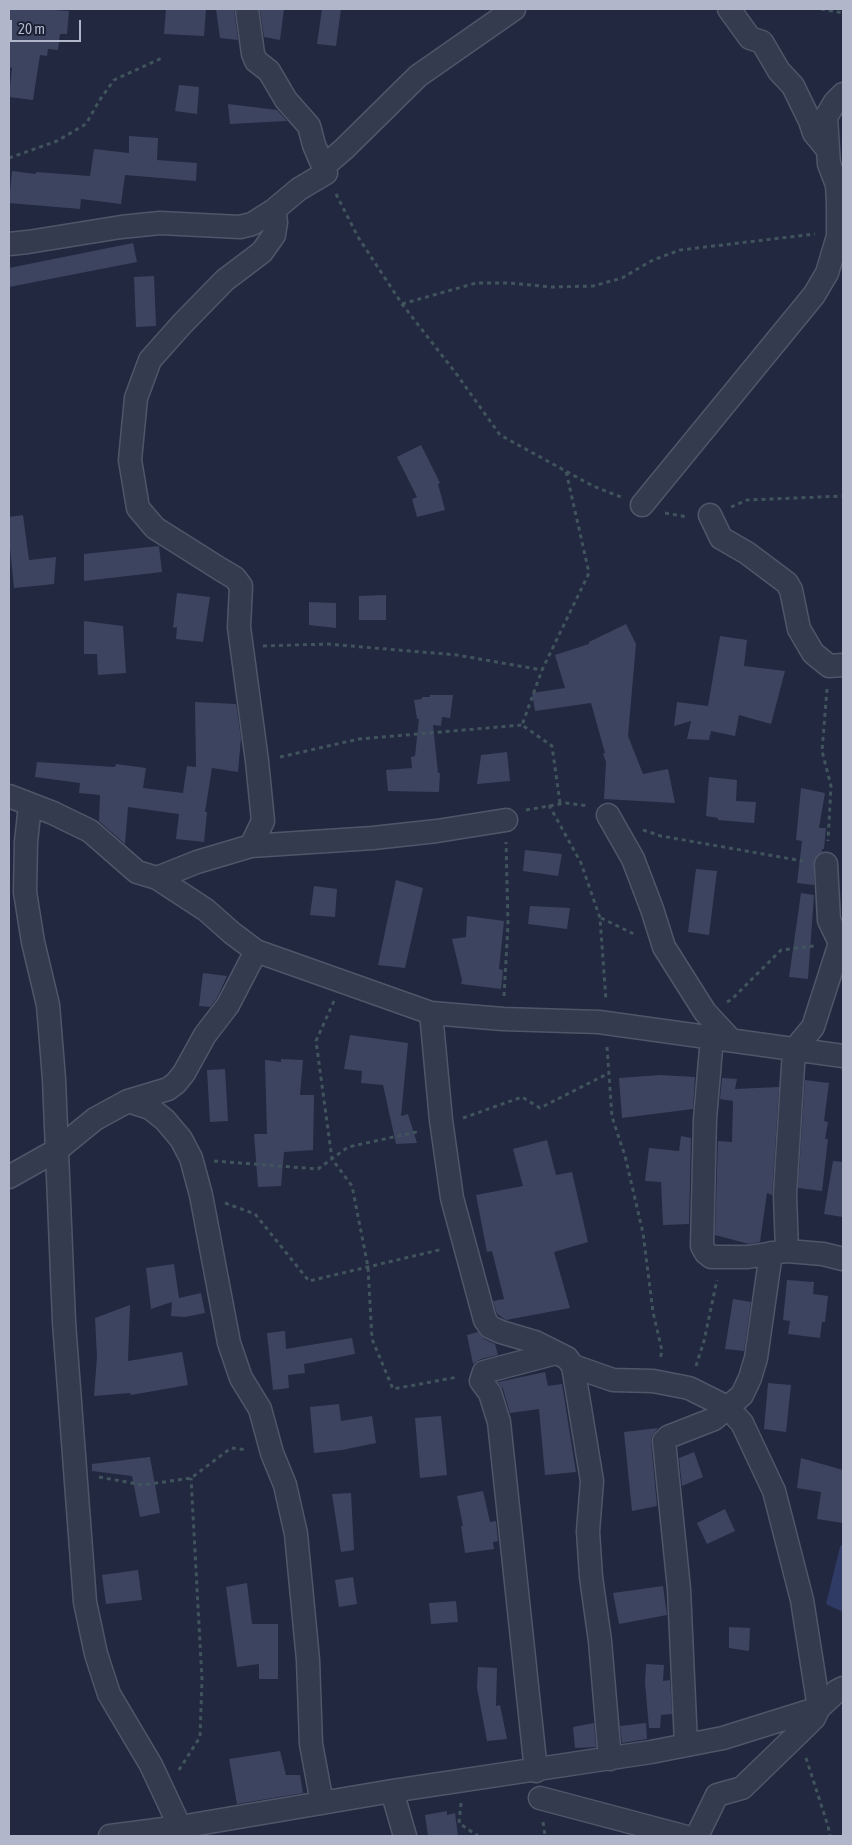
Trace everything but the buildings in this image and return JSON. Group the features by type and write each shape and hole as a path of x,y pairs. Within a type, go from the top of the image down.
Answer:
{"street":[{"path":"247,9 253,54 256,61 269,72 286,100 309,126 324,170"},
{"path":"9,244 121,226 160,223 240,227 252,224 274,210 285,199 324,170 418,76 514,9"},
{"path":"729,9 750,38 762,42 780,71 793,86 810,120 814,133 828,150"},
{"path":"642,505 814,295 826,273 838,236 838,204 836,185 828,164 826,117 835,102 843,94"},
{"path":"251,846 262,821 257,761 239,627 241,586 239,582 220,569 155,528 138,508 130,460 136,398 150,360 225,280 262,252 274,236 276,222 274,210"},
{"path":"710,515 721,538 747,553 786,583 791,590 799,629 813,652 836,666"},
{"path":"14,794 90,831 137,872 157,878 206,910 256,951 342,983 431,1012 503,1019 606,1023 843,1056"},
{"path":"14,794 26,842 25,892 33,942 48,1005 54,1079 64,1322 85,1602 96,1654 109,1694 151,1765 180,1827"},
{"path":"608,815 633,859 652,908 664,948 721,1038 705,1118 702,1246 711,1257 748,1257 779,1252 822,1254 843,1258"},
{"path":"157,878 197,862 251,846 373,838 506,820"},
{"path":"686,1744 679,1589 664,1441 668,1437 714,1419 742,1395 756,1358 779,1252 785,1194 794,1050 813,1027 840,943 829,920 826,864"},
{"path":"9,1177 57,1150 95,1119 128,1101 168,1089 176,1082 184,1073 205,1035 228,1005 256,951"},
{"path":"431,1012 442,1126 452,1198 485,1320 490,1327 535,1342 564,1360 613,1380 653,1381 689,1388 727,1407 742,1423 774,1491 802,1600 819,1708"},
{"path":"128,1101 150,1108 165,1120 181,1139 191,1158 201,1195 228,1343 241,1378 260,1409 272,1453 284,1485 296,1534 308,1660 311,1744 322,1803"},
{"path":"536,1771 500,1422 490,1393 481,1381 484,1372 564,1360"},
{"path":"564,1360 592,1481 589,1505 591,1578 600,1640 610,1759"},
{"path":"698,1836 717,1795 742,1788 814,1718 819,1708 837,1691 843,1688"},
{"path":"110,1836 180,1827 392,1791 536,1771 651,1752 737,1735 819,1708"},
{"path":"392,1791 404,1836"},
{"path":"540,1798 683,1836"}],"path":[{"path":"820,9 843,13"},
{"path":"9,158 57,141 86,124 98,101 114,80 162,58"},
{"path":"324,170 358,237 402,304 500,434 593,486 659,512 690,517 710,515 747,500 843,496"},
{"path":"402,304 476,283 509,283 552,287 593,286 622,278 653,260 680,250 810,234 838,236"},
{"path":"522,725 542,670 589,573 566,470"},
{"path":"242,646 327,644 457,655 542,670"},
{"path":"503,1019 508,925 506,820 514,812 549,805 587,805 661,836 762,855 826,864 831,786 822,751 836,666"},
{"path":"257,761 359,740 522,725 552,746 560,804"},
{"path":"549,805 581,863 600,918 612,1117 625,1156 643,1233 653,1312 662,1351 653,1381"},
{"path":"705,1012 732,1000 781,950 840,943"},
{"path":"342,983 316,1041 332,1159 352,1186 368,1267 372,1339 393,1389 484,1372"},
{"path":"191,1158 318,1169 348,1147 442,1126 522,1097 540,1108 608,1074"},
{"path":"201,1195 255,1214 309,1281 465,1243"},
{"path":"689,1388 704,1341 721,1257"},
{"path":"76,1473 143,1485 191,1478 231,1448 272,1453"},
{"path":"164,1793 200,1737 202,1680 191,1478"},
{"path":"804,1728 802,1744 830,1836"},
{"path":"430,1785 461,1802 459,1823 478,1836"}],"water":[{"path":"843,1543 843,1612 826,1604 840,1547"}]}
